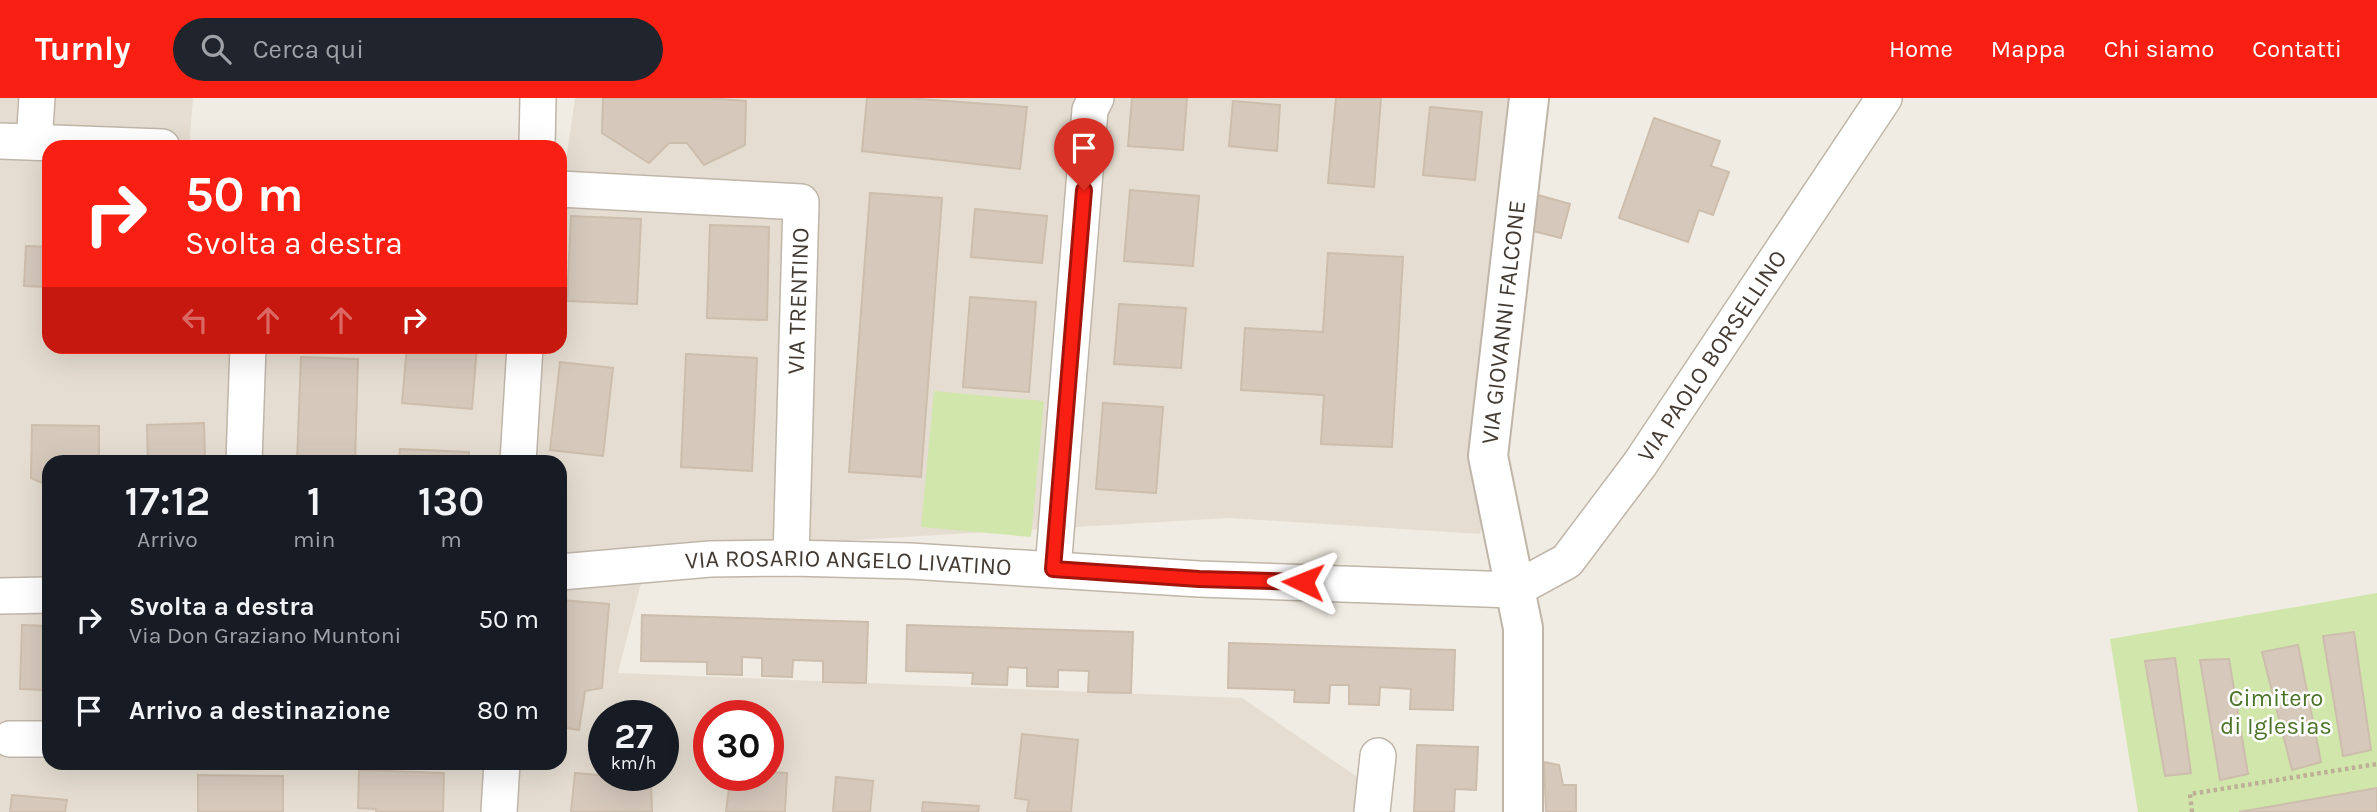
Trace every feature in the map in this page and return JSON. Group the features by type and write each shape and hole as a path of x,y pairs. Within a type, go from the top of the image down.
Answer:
{"street":[{"path":"37,98 17,141 42,142"},
{"path":"537,140 538,98"},
{"path":"1053,569 1090,110 1096,98"},
{"name":"VIA GIOVANNI FALCONE","path":"1523,812 1523,628 1488,456 1530,98"},
{"name":"VIA PAOLO BORSELLINO","path":"1514,590 1567,561 1576,550 1640,464 1884,98"},
{"name":"VIA TRENTINO","path":"567,189 801,202 791,558"},
{"path":"244,455 248,354"},
{"path":"518,455 525,354"},
{"name":"VIA ROSARIO ANGELO LIVATINO","path":"567,571 710,559 791,558 910,561 1199,579 1514,590"},
{"path":"0,596 42,594"},
{"path":"10,739 42,739"},
{"path":"1372,812 1378,756"},
{"path":"499,812 502,770"}],"path":[{"path":"2192,812 2190,794 2377,764"}],"shaded area":[{"path":"0,98 193,98 190,140 42,140 42,354 567,354 567,153 575,98 1545,98 1480,534 1229,518 649,552 618,673 1242,698 1359,778 1360,812 0,812"}],"green space":[{"path":"934,391 1044,401 1031,537 921,527"},
{"name":"Cimitero di Iglesias","path":"2377,593 2377,812 2138,812 2110,639"}],"building":[{"path":"603,98 706,98 746,101 745,145 704,165 687,143 669,143 649,163 602,133"},
{"path":"867,98 906,98 1027,107 1020,169 862,151"},
{"path":"1132,98 1187,98 1183,150 1128,146"},
{"path":"1336,98 1381,98 1374,187 1328,183"},
{"path":"1233,101 1280,105 1277,151 1229,146"},
{"path":"1430,107 1482,112 1475,180 1423,175"},
{"path":"1654,118 1720,141 1711,166 1729,172 1713,215 1699,210 1688,242 1619,218"},
{"path":"1130,190 1199,196 1193,266 1124,261"},
{"path":"870,193 942,198 921,477 849,472"},
{"path":"1538,195 1570,204 1561,238 1529,230"},
{"path":"975,209 1047,216 1042,263 971,257"},
{"path":"571,216 641,219 637,304 567,301"},
{"path":"710,225 769,227 767,320 707,318"},
{"path":"26,246 42,247 42,287 24,286"},
{"path":"1328,253 1403,257 1392,447 1321,444 1324,395 1241,390 1245,328 1323,332"},
{"path":"970,297 1036,302 1029,392 963,387"},
{"path":"1119,304 1186,308 1181,368 1114,364"},
{"path":"406,354 476,354 472,409 402,403"},
{"path":"686,354 757,358 752,471 681,467"},
{"path":"301,357 358,359 355,455 297,455"},
{"path":"560,362 613,368 603,456 550,450"},
{"path":"1103,403 1163,407 1156,493 1096,489"},
{"path":"204,423 205,455 148,455 147,425"},
{"path":"32,425 99,426 99,455 42,455 42,483 31,478"},
{"path":"400,449 469,452 469,455 400,455"},
{"path":"567,601 609,604 602,688 585,691 579,730 567,728"},
{"path":"642,615 868,622 866,683 823,682 823,661 793,660 792,677 762,676 762,658 742,657 742,675 707,674 707,662 641,661"},
{"path":"22,625 42,626 42,690 20,689"},
{"path":"907,625 1133,632 1131,693 1088,692 1089,671 1058,670 1058,687 1027,686 1027,668 1008,667 1007,685 972,684 973,673 906,671"},
{"path":"2354,632 2371,750 2343,756 2323,636"},
{"path":"1229,643 1455,650 1453,710 1410,709 1411,689 1380,687 1379,705 1349,704 1349,685 1330,685 1329,703 1294,702 1295,690 1228,688"},
{"path":"2298,645 2321,762 2292,770 2262,652"},
{"path":"2175,658 2191,773 2165,776 2145,661"},
{"path":"2229,659 2248,774 2220,780 2200,660"},
{"path":"1022,734 1078,740 1071,812 1027,812 1029,800 1015,798"},
{"path":"1417,745 1478,747 1476,790 1455,789 1454,812 1414,812"},
{"path":"1544,762 1559,765 1563,785 1576,785 1576,812 1546,812"},
{"path":"359,770 444,773 443,812 376,812 376,809 358,808"},
{"path":"575,773 588,774 588,791 651,791 652,812 571,812"},
{"path":"784,773 787,773 785,812 726,812 729,791 784,791"},
{"path":"198,775 283,776 283,812 198,812"},
{"path":"836,777 873,781 870,812 833,812"},
{"path":"2377,788 2377,812 2239,812"},
{"path":"12,795 67,800 65,812 10,812"},
{"path":"923,802 979,806 978,812 922,812"}],"route":[{"path":"1084,190 1053,569 1199,579 1303,582"}]}
